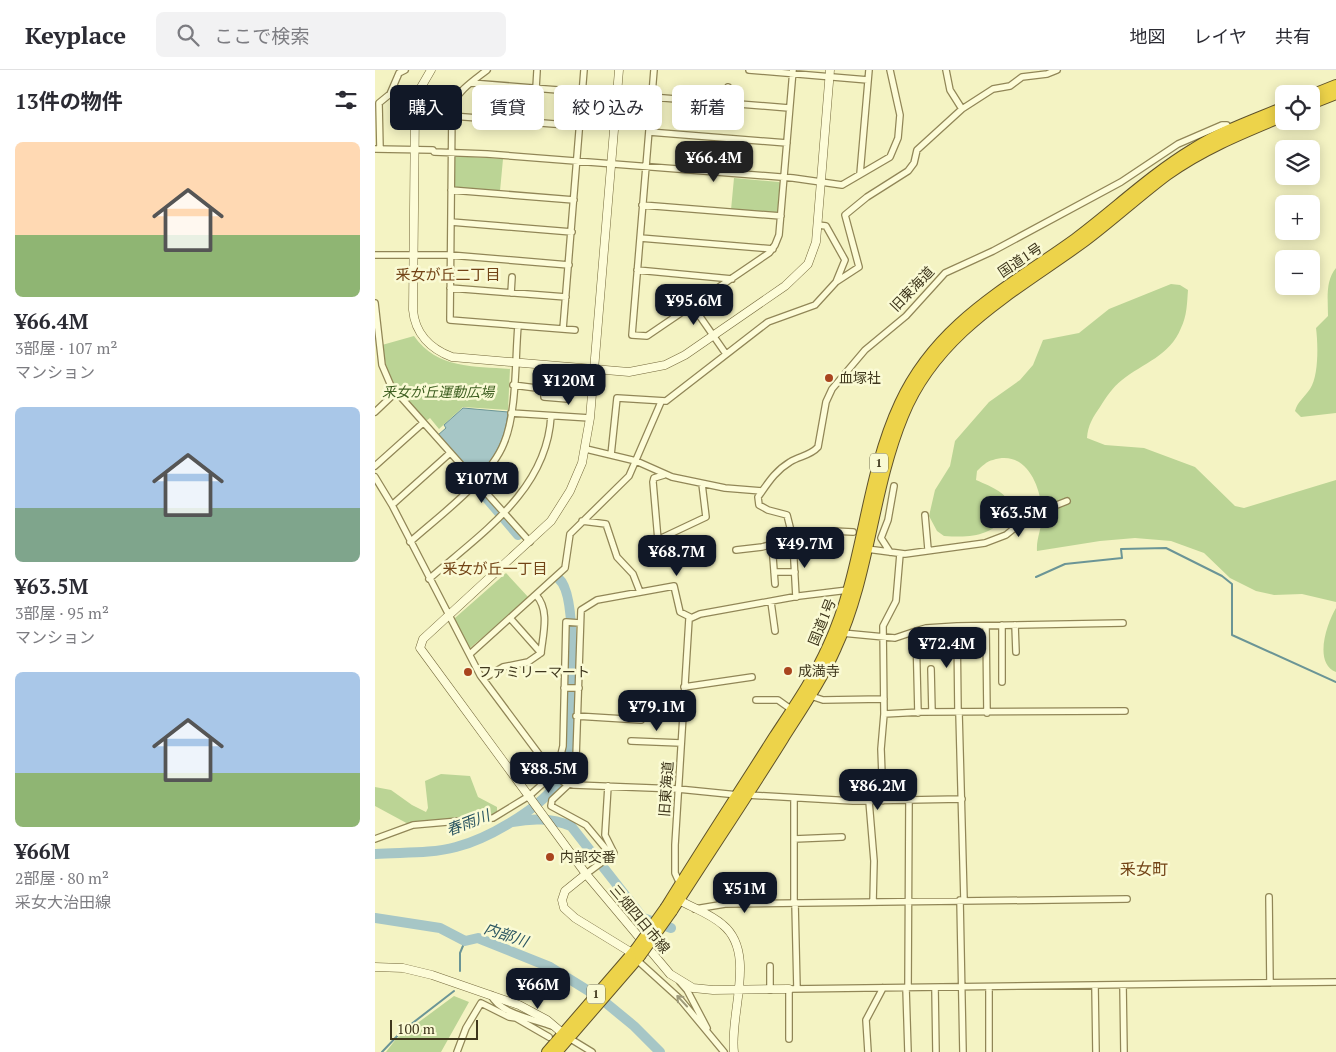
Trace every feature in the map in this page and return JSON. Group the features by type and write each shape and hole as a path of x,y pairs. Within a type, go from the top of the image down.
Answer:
{"highway":[{"path":"1320,91 1336,85"},
{"path":"1320,100 1336,94"},
{"name":"国道1号","path":"1231,133 1275,111"},
{"name":"国道1号","path":"669,909 680,884 811,696 857,589 880,458 894,416 913,378 943,338 981,304 1075,239 1169,164 1194,148 1231,133 1275,119"},
{"name":"国道1号","path":"557,1052 569,1033 633,958 669,909 679,900 743,795 839,632 849,590 863,548"},
{"name":"国道1号","path":"547,1052 569,1033"}],"street":[{"path":"405,70 399,73 390,94 379,103 377,149 452,152 611,164 784,178 842,185 890,157 898,138 900,114 890,70"},
{"path":"431,70 422,84 416,102 414,150 414,316 426,342 440,352 452,356 629,372 665,366 685,355 796,278 811,257 816,242 818,225 830,73"},
{"path":"462,92 487,70"},
{"path":"583,85 584,70"},
{"path":"608,786 605,836 614,853 589,872 557,835 420,648 423,639 546,527 564,501 577,476 586,449 590,418 619,70"},
{"path":"652,85 654,70"},
{"path":"749,70 830,73 868,80"},
{"path":"860,174 869,70"},
{"path":"946,70 950,90 962,109"},
{"path":"611,455 617,398 666,401 768,322 815,305 836,282 859,267 845,215 873,193 908,171 917,150 962,109 993,89 1010,86 1022,78 1047,74 1057,70"},
{"path":"536,85 537,71"},
{"path":"787,143 649,132 632,334 647,336 773,249 779,235 787,143 789,108 793,72"},
{"path":"471,83 497,85"},
{"path":"744,105 789,108"},
{"path":"462,117 554,124"},
{"name":"旧東海道","path":"762,491 771,476 780,469 792,460 814,452 818,447 826,402 832,389 865,350 905,316 945,273 993,251 1121,182 1178,144 1222,125 1227,124 1231,133"},
{"path":"452,130 450,320 575,330"},
{"path":"563,329 580,130"},
{"path":"451,190 574,200"},
{"path":"642,205 781,216"},
{"path":"451,222 572,232"},
{"path":"818,225 826,226 845,260 836,282"},
{"path":"640,238 773,249"},
{"path":"375,255 450,255 569,265"},
{"path":"637,270 732,278"},
{"path":"511,293 512,276"},
{"path":"450,288 566,298"},
{"path":"375,303 384,372 395,393 477,482 501,514 530,542"},
{"path":"692,305 726,354"},
{"path":"410,542 477,482 500,452 509,430 518,326"},
{"path":"513,386 544,389 544,397 568,399 571,367"},
{"path":"375,412 395,393"},
{"path":"470,654 565,568 569,534 629,476 661,402"},
{"path":"511,413 590,418"},
{"path":"429,579 521,494 540,463 548,440 551,416"},
{"path":"375,466 423,423"},
{"path":"586,449 635,461 665,475 702,484 762,491 758,497 759,505 768,510 787,515 794,543 796,597"},
{"path":"392,505 450,453"},
{"path":"665,475 657,476 653,482 656,541 706,517 702,484"},
{"path":"375,478 392,505 429,579 483,679 555,776 567,783 793,798 869,801 962,800"},
{"path":"890,552 887,544 878,537 888,520 894,486"},
{"path":"863,548 900,554 996,540 1006,535 1029,516 1067,501"},
{"path":"925,515 928,549"},
{"path":"582,521 606,524 617,557 633,574 640,592"},
{"path":"736,550 772,544 806,543 824,532 836,530 853,532"},
{"path":"772,544 775,584"},
{"path":"883,801 881,749 884,714 882,638 884,622 897,601 900,554"},
{"path":"774,572 795,572"},
{"path":"610,856 586,825 551,806 552,800 567,783 576,758 579,623 581,610 597,600 674,586 679,612 690,617 796,597 849,590"},
{"path":"483,679 503,667 528,662 541,653 545,623 541,600 536,594"},
{"path":"771,602 775,631"},
{"name":"旧東海道","path":"680,884 675,873 678,789 690,617"},
{"path":"510,618 541,653"},
{"path":"375,839 413,826 493,818 531,798 555,776 561,762 563,746 566,622 579,623"},
{"path":"839,632 895,638 926,628 1123,623"},
{"path":"1002,625 1002,682"},
{"path":"1015,625 1016,652"},
{"path":"957,626 962,800 963,1052"},
{"path":"985,626 987,713"},
{"path":"916,631 918,713"},
{"path":"931,669 931,712"},
{"path":"684,687 751,677"},
{"path":"565,688 577,688"},
{"path":"811,696 823,700 883,699"},
{"path":"756,700 778,700 792,710"},
{"path":"884,714 1125,711"},
{"path":"576,716 641,720"},
{"path":"631,741 681,743"},
{"path":"789,1038 793,989 795,903 793,798"},
{"path":"908,1052 907,901 909,800"},
{"path":"869,801 874,862 873,902"},
{"path":"794,838 842,837"},
{"name":"三畑四日市線","path":"633,958 575,918 565,908 562,900 565,891 589,872 670,974 679,982"},
{"path":"1269,897 1269,983"},
{"path":"694,909 725,904 1127,899"},
{"path":"679,900 723,924 733,938 739,954 739,990 733,1038 734,1052"},
{"path":"633,958 680,999 724,1052"},
{"path":"770,966 770,990"},
{"path":"375,967 403,968 432,974 533,1012 553,1026"},
{"path":"679,982 694,1002 713,1038"},
{"path":"679,982 693,988 739,990 1336,982"},
{"path":"1123,985 1124,1052"},
{"path":"1095,986 1096,1052"},
{"path":"868,1052 866,1020 883,988"},
{"path":"935,988 936,1052"},
{"path":"989,988 989,1052"},
{"path":"491,995 493,1001 549,1038"},
{"path":"457,1052 466,1028 481,1004 509,1017 517,1016 553,1026 569,1033 592,1052"}],"green space":[{"path":"456,156 503,159 500,191 456,188 453,185 454,158"},
{"path":"734,178 779,182 781,184 779,211 776,214 731,210"},
{"path":"1336,268 1336,413 1301,417 1295,411 1299,402 1313,383 1317,350 1316,328 1328,316 1330,279"},
{"path":"1171,284 1180,285 1188,290 1184,319 1176,338 1163,352 1130,374 1112,389 1093,418 1088,429 1087,438 1105,445 1144,448 1195,467 1235,506 1244,508 1336,480 1336,602 1302,594 1274,595 1256,591 1230,578 1204,553 1171,541 1135,538 1100,541 1037,551 1042,518 1039,492 1035,481 1023,465 1005,458 984,464 977,471 976,480 1006,497 1011,508 1011,516 981,534 973,536 944,536 937,531 929,516 935,490 950,466 955,441 989,402 1020,380 1033,365 1043,340 1079,333 1109,309"},
{"name":"釆女が丘運動広場","path":"414,336 423,347 445,360 470,366 510,369 508,410 463,407 439,429 430,418 426,421 396,388 387,370 382,345"},
{"path":"506,573 529,598 470,648 455,622 455,618"},
{"path":"1336,608 1336,672 1329,667 1325,660 1324,642 1329,623"},
{"path":"441,774 470,776 478,797 497,807 497,814 412,826 375,806 375,787 391,790 412,805 426,812 428,808 425,781"},
{"path":"454,996 469,1002 441,1052 386,1052 396,1039"}],"water":[{"path":"463,408 508,412 505,430 499,446 491,461 480,475 477,473 473,474 438,435 446,428 444,425"}],"waterway":[{"name":"春雨川","path":"478,488 518,535"},
{"path":"1036,577 1065,564 1122,558 1121,549 1166,548 1222,576 1232,584 1232,635 1336,682"},
{"name":"春雨川","path":"375,854 436,851 456,847 482,838 524,814 547,795 559,781 568,753 572,689 570,609 565,590 559,579"},
{"path":"512,822 542,820 556,821 571,826 643,918 671,928"},
{"name":"内部川","path":"375,918 440,928 465,941 478,938 550,967 600,998 634,1026 660,1052"},
{"path":"460,971 460,953 465,941"},
{"path":"382,1052 401,1032 454,991"}],"place":[{"name":"血塚社","path":"829,378"},
{"name":"成満寺","path":"788,671"},
{"name":"ファミリーマート","path":"468,672"},
{"name":"内部交番","path":"550,857"}],"district":[{"name":"釆女が丘二丁目","path":"448,275"},
{"name":"釆女が丘一丁目","path":"495,569"},
{"name":"釆女町","path":"1144,869"}]}
